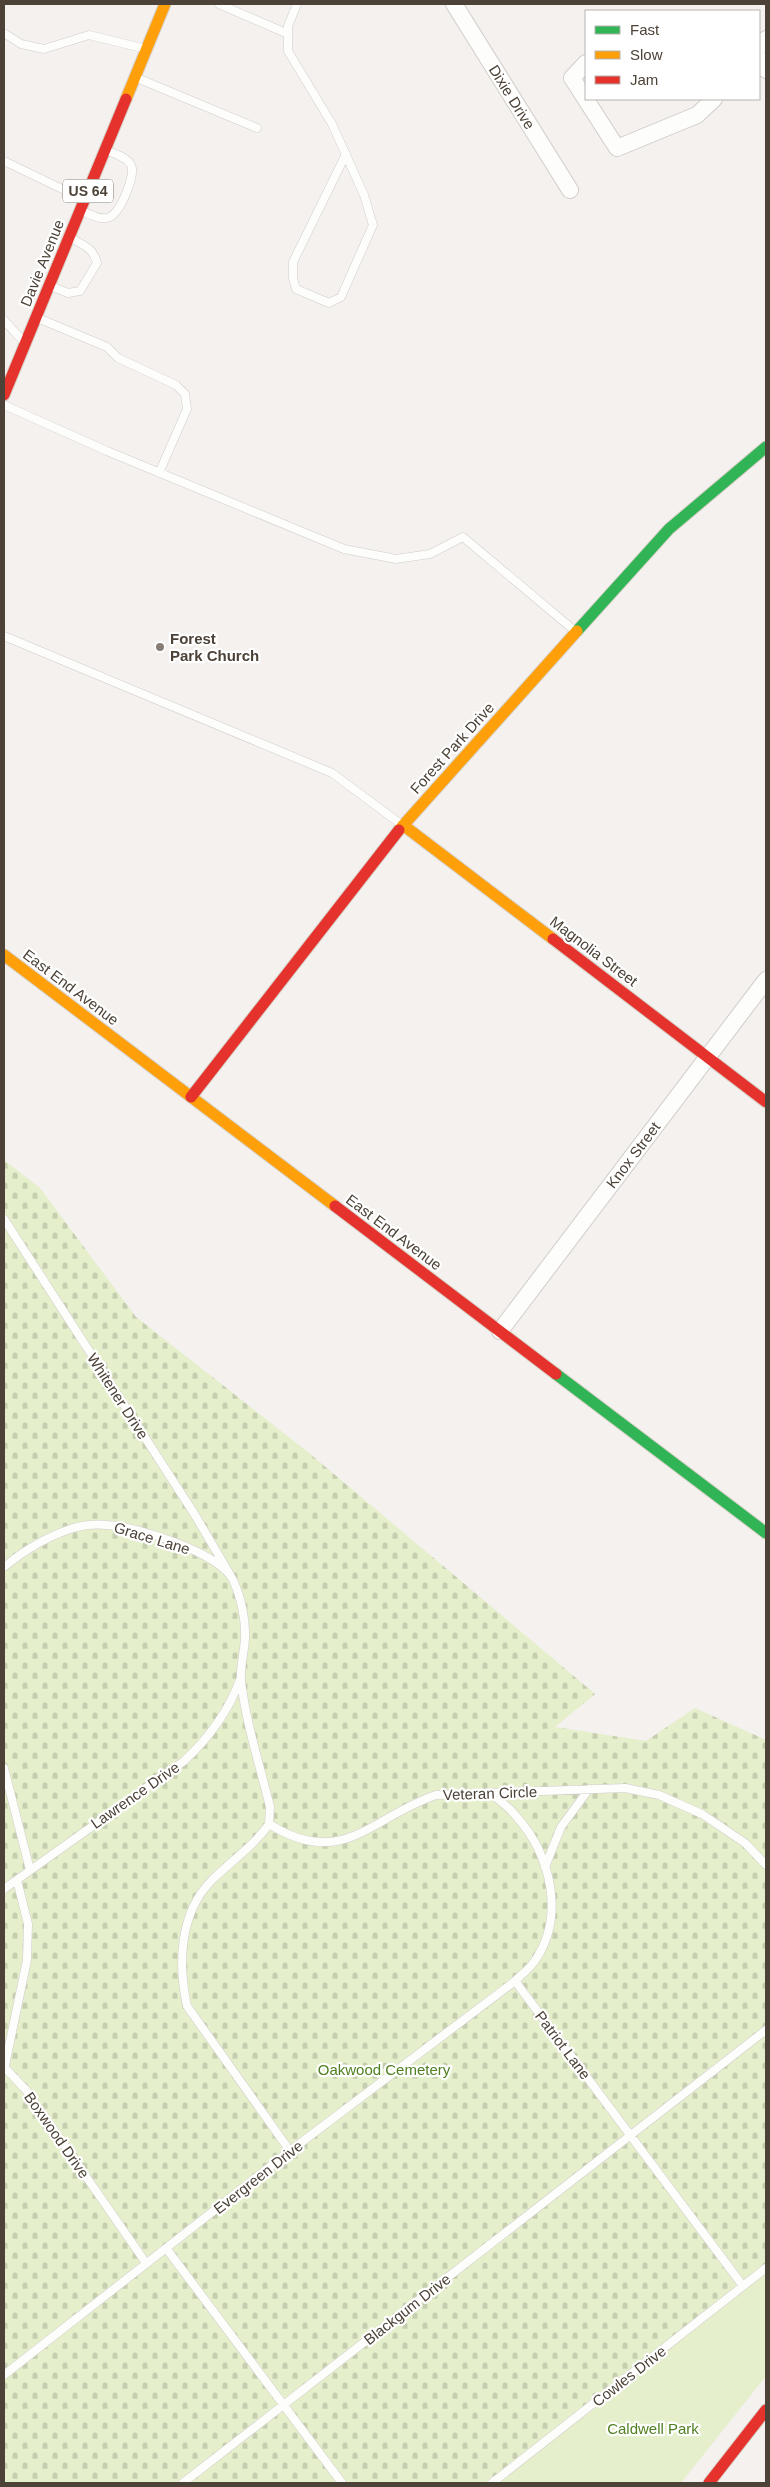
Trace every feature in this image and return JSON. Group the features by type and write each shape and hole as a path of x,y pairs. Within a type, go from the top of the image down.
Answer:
{"street":[{"name":"Davie Avenue","path":"4,395 165,4"},
{"name":"Dixie Drive","path":"454,4 570,190"},
{"path":"585,64 572,78 585,98"},
{"path":"586,100 618,148 697,115 710,100"},
{"name":"Forest Park Drive","path":"191,1097 403,825 669,529 766,447"},
{"name":"Magnolia Street","path":"403,825 766,1102"},
{"name":"East End Avenue","path":"4,955 766,1533"},
{"name":"Knox Street","path":"500,1330 766,980"},
{"path":"709,2483 766,2410"}],"lane":[{"path":"219,4 288,34"},
{"path":"297,4 288,26 288,51 332,124 346,154 364,195 373,226 341,297 329,303 296,289 293,278 293,262 346,154"},
{"path":"4,34 21,44 44,49 89,35 147,49"},
{"path":"135,77 257,128"},
{"path":"4,161 82,205 100,218 110,217 116,212 123,200 133,174 129,161 105,149"},
{"path":"49,285 68,292 80,291 97,263 95,255 90,248 69,237"},
{"path":"36,317 107,347 118,358 176,385 185,394 187,409 159,473"},
{"path":"4,320 25,343"},
{"path":"4,405 159,473 344,549 396,559 430,554 463,537 576,632"},
{"path":"4,636 332,772 403,825"},
{"name":"Whitener Drive","path":"4,1219 195,1516 230,1574"},
{"name":"Grace Lane","path":"4,1567 22,1552 48,1537 78,1527 108,1524 182,1544 208,1557 230,1574"},
{"path":"230,1574 243,1619 245,1637 241,1678 245,1705 270,1807 269,1824 260,1837 211,1881 193,1905 183,1941 182,1980 187,2006 290,2151"},
{"name":"Lawrence Drive","path":"4,1889 184,1761 202,1745 231,1704 241,1678"},
{"path":"4,1768 30,1870"},
{"name":"Veteran Circle","path":"269,1824 301,1840 330,1842 358,1835 415,1802 436,1795 625,1788 659,1795 702,1814 745,1843 766,1864"},
{"path":"545,1867 561,1827 589,1789"},
{"path":"490,1793 516,1815 529,1833 551,1885 552,1910 548,1934 534,1962 515,1981"},
{"name":"Boxwood Drive","path":"17,1880 28,1924 27,1960 4,2069 26,2090 146,2263"},
{"name":"Evergreen Drive","path":"4,2375 290,2151 515,1981"},
{"name":"Patriot Lane","path":"515,1981 743,2286"},
{"path":"632,2136 766,2030"},
{"name":"Blackgum Drive","path":"183,2483 632,2136"},
{"path":"166,2248 342,2483"},
{"name":"Cowles Drive","path":"492,2483 766,2268"}],"green space":[{"name":"Oakwood Cemetery","path":"4,1160 40,1188 136,1317 309,1453 595,1694 555,1727 646,1741 695,1708 766,1740 766,2268 492,2483 4,2483"},
{"name":"Caldwell Park","path":"766,2268 766,2376 681,2483 492,2483"}],"traffic: fast":[{"path":"577,631 669,529 766,447"},
{"path":"556,1374 766,1533"}],"traffic: slow":[{"path":"126,99 165,4"},
{"path":"399,830 577,631"},
{"path":"403,825 553,939"},
{"path":"4,955 335,1206"}],"traffic: jam":[{"path":"4,395 126,99"},
{"path":"191,1097 399,830"},
{"path":"553,939 766,1102"},
{"path":"335,1206 556,1374"},
{"path":"709,2483 766,2410"}],"place":[{"name":"Forest Park Church","path":"160,647"}]}
